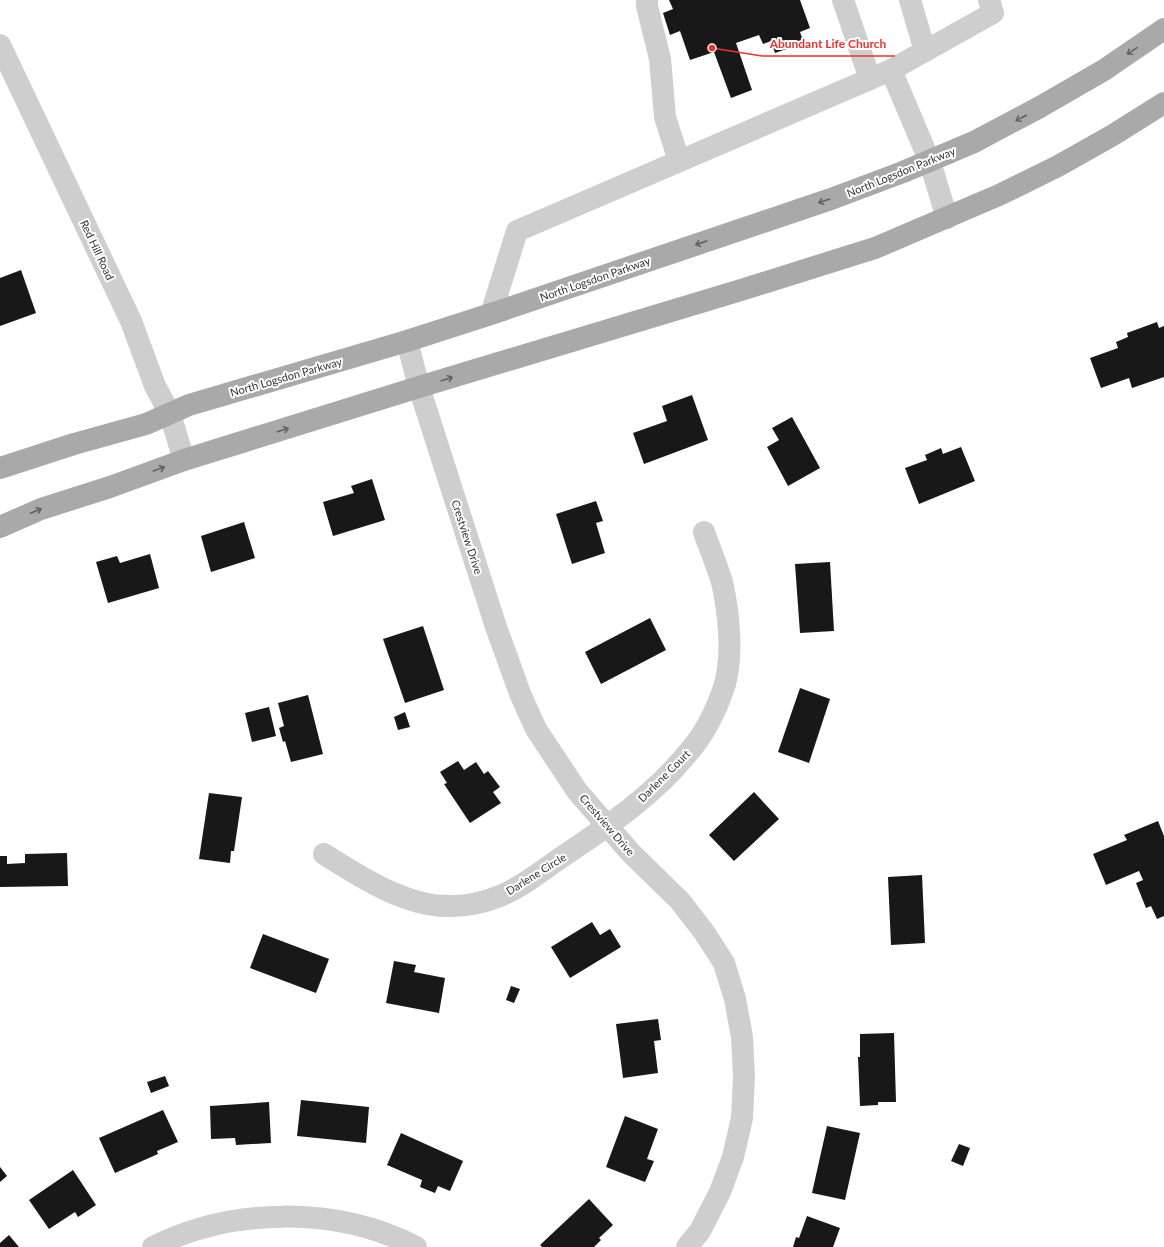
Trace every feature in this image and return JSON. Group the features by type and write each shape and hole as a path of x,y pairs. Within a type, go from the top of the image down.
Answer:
{"main road":[{"name":"North Logsdon Parkway","path":"0,468 74,444 146,424 189,405 407,341 491,314 830,199 930,162 974,142 1040,107 1104,70 1164,29"},
{"path":"0,526 41,509 110,487 184,460 876,248 999,195 1058,166 1114,135 1164,103"}],"street":[{"path":"647,0 647,6 660,59 665,117 679,161"},
{"path":"843,0 870,80"},
{"path":"910,0 926,51"},
{"path":"491,314 517,231 891,70 993,13 989,0"},
{"name":"Red Hill Road","path":"0,45 131,321 156,386 170,414 184,460"},
{"path":"891,70 930,162 947,218"},
{"name":"Crestview Drive","path":"407,341 419,387 494,619 521,696 536,729 577,791 630,852 680,901 704,932 724,963 735,998 742,1037 744,1076 742,1118 733,1157 720,1192 700,1231 687,1247"},
{"name":"Darlene Court","path":"608,826 652,790 688,754 702,733 724,684 729,659 730,633 722,582 704,532"},
{"name":"Darlene Circle","path":"324,854 356,874 400,896 425,904 451,906 476,904 501,896 523,884 608,826"},
{"path":"153,1247 197,1230 233,1221 269,1216 305,1217 340,1222 374,1230 416,1247"}],"building":[{"path":"669,0 800,0 810,28 800,32 804,43 775,53 771,41 763,44 759,35 736,43 752,90 731,98 714,52 690,60 680,31 670,35 663,13 673,9"},
{"path":"21,270 36,313 0,326 0,278"},
{"path":"1157,322 1159,328 1164,326 1164,377 1132,388 1129,378 1101,388 1090,358 1118,348 1116,342 1128,337 1127,333"},
{"path":"692,395 708,440 644,464 633,433 667,421 662,406"},
{"path":"792,417 820,468 788,486 767,447 779,440 772,428"},
{"path":"961,447 975,481 919,504 905,468 927,460 925,455 941,448 943,454"},
{"path":"372,479 385,520 333,536 323,502 354,493 351,486"},
{"path":"596,501 603,521 596,523 605,553 572,564 556,514"},
{"path":"244,522 255,558 211,572 201,536"},
{"path":"150,554 159,588 108,603 96,562 117,556 120,563"},
{"path":"830,562 834,631 800,633 795,564"},
{"path":"650,618 666,650 601,684 585,652"},
{"path":"423,626 444,690 405,703 383,639"},
{"path":"800,688 830,699 809,763 778,752"},
{"path":"308,695 323,754 291,762 285,741 283,742 279,728 284,726 278,703"},
{"path":"269,707 276,736 252,742 245,713"},
{"path":"405,712 410,727 398,730 394,717"},
{"path":"458,761 464,770 476,762 484,774 488,771 500,787 493,792 501,803 470,823 444,784 447,783 440,772"},
{"path":"754,792 779,819 734,861 709,835"},
{"path":"209,793 242,797 234,851 231,851 230,863 199,859"},
{"path":"1158,821 1164,836 1164,916 1157,919 1151,906 1146,908 1136,883 1143,880 1139,871 1106,885 1093,854 1127,840 1124,835"},
{"path":"67,853 68,886 0,887 0,856 7,856 7,864 25,863 25,854"},
{"path":"922,875 925,943 891,945 888,877"},
{"path":"592,922 600,935 610,929 621,947 570,978 551,947"},
{"path":"263,934 329,959 316,993 250,968"},
{"path":"394,961 416,965 414,972 445,978 439,1013 386,1003"},
{"path":"511,986 520,989 514,1003 506,1000"},
{"path":"658,1019 661,1040 654,1041 658,1073 623,1078 616,1024"},
{"path":"894,1033 896,1102 878,1102 878,1105 860,1106 858,1057 860,1057 860,1034"},
{"path":"165,1076 169,1086 151,1093 147,1082"},
{"path":"301,1100 369,1107 366,1143 297,1136"},
{"path":"269,1102 271,1143 236,1145 235,1138 211,1139 210,1106"},
{"path":"163,1110 178,1142 157,1151 158,1154 115,1173 99,1138"},
{"path":"625,1116 658,1129 647,1159 654,1161 645,1182 606,1167"},
{"path":"827,1126 860,1133 845,1200 812,1193"},
{"path":"401,1133 463,1161 450,1191 438,1186 435,1193 420,1187 422,1180 387,1165"},
{"path":"959,1144 970,1148 963,1166 951,1161"},
{"path":"0,1167 7,1176 0,1182"},
{"path":"73,1170 96,1205 78,1217 75,1212 49,1229 29,1200"},
{"path":"589,1199 613,1225 599,1238 601,1240 594,1247 542,1247 540,1245"},
{"path":"807,1216 840,1228 833,1247 793,1247 796,1237 799,1238"},
{"path":"9,1235 19,1247 0,1247 0,1243"}],"place":[{"name":"Abundant Life Church","path":"712,48"}]}
